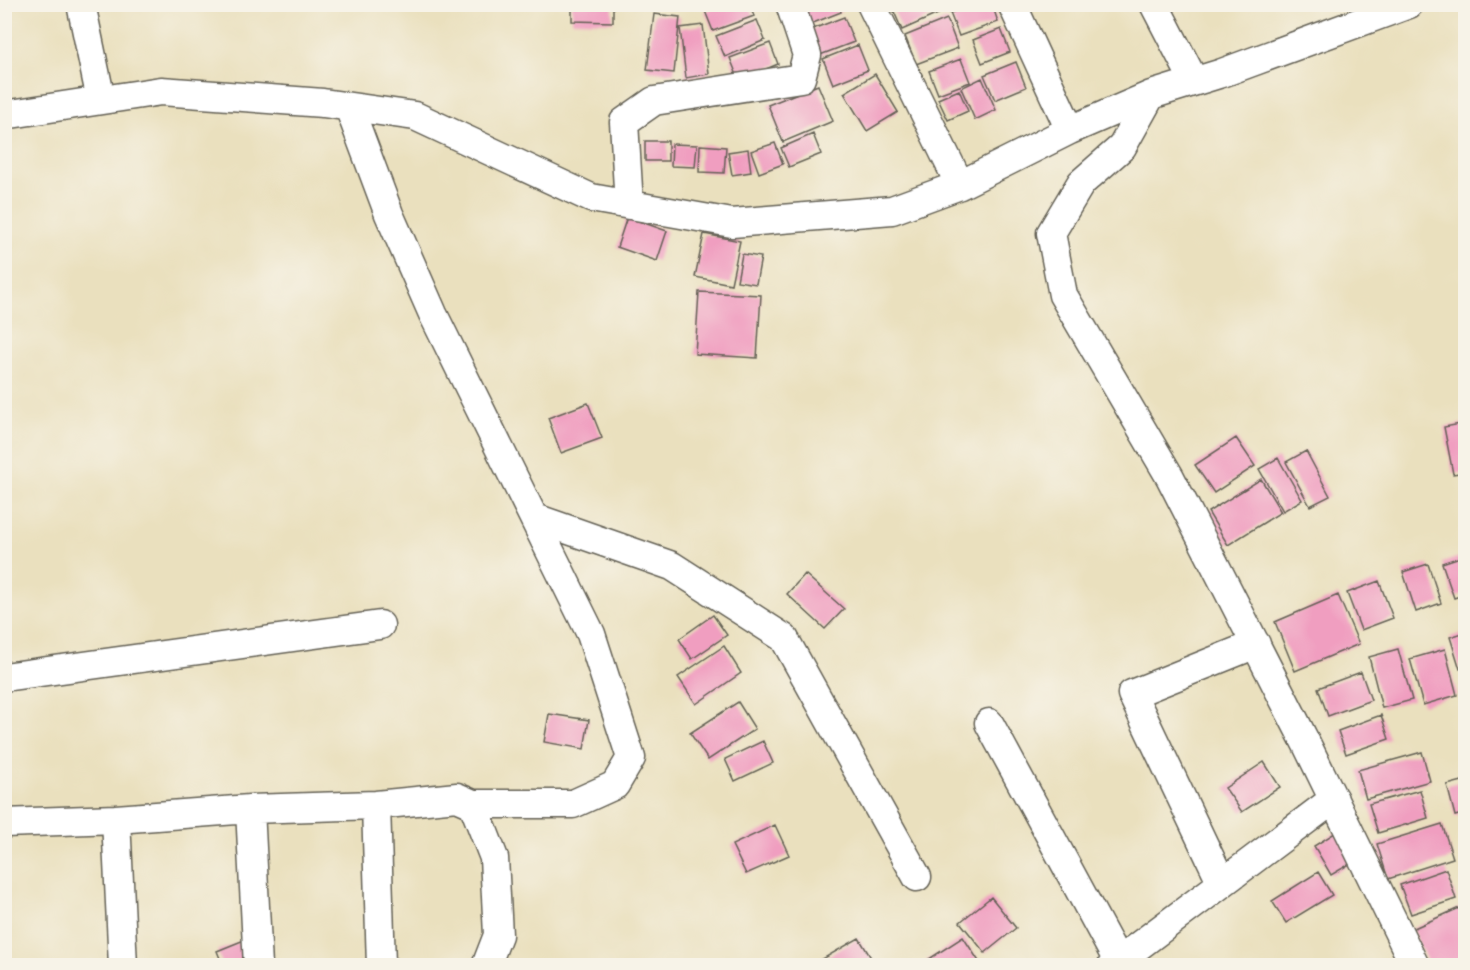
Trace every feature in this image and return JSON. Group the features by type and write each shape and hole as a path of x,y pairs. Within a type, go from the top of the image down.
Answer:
{"street":[{"path":"81,4 101,100"},
{"path":"629,205 624,122 654,101 801,78 807,55 790,4"},
{"path":"871,4 960,185"},
{"path":"1012,4 1070,130"},
{"path":"1154,4 1194,81"},
{"path":"4,115 161,92 349,107 415,116 591,198 732,223 892,210 960,185 1070,130 1151,95 1409,4"},
{"path":"1151,95 1122,147 1081,183 1051,233 1063,295 1170,477 1334,799 1415,966"},
{"path":"4,823 116,819 250,809 376,805 457,797 473,804 573,804 615,785 631,758 591,634 433,314 389,214 349,107"},
{"path":"535,518 672,566 784,638 917,877"},
{"path":"4,677 380,625"},
{"path":"1222,883 1132,694 1256,644"},
{"path":"989,723 1115,963 1334,799"},
{"path":"473,804 494,858 498,935 486,966"},
{"path":"376,805 381,966"},
{"path":"250,809 258,966"},
{"path":"116,819 123,966"}],"building":[{"path":"572,4 613,4 613,22 572,21"},
{"path":"723,4 749,4 754,16 713,31 705,11"},
{"path":"800,4 839,4 841,12 808,25"},
{"path":"973,4 992,4 998,22 959,36 950,13"},
{"path":"937,5 940,13 902,30 892,7"},
{"path":"654,14 680,17 674,73 647,70"},
{"path":"844,17 854,42 820,55 810,30"},
{"path":"947,19 958,48 916,64 905,36"},
{"path":"757,20 765,40 725,57 716,36"},
{"path":"703,25 709,74 686,78 680,28"},
{"path":"1001,29 1010,52 982,63 973,40"},
{"path":"770,43 778,64 739,80 730,58"},
{"path":"858,45 868,70 833,84 823,59"},
{"path":"961,59 970,82 938,94 929,71"},
{"path":"1016,62 1026,87 995,100 984,75"},
{"path":"875,74 898,112 867,131 844,93"},
{"path":"982,78 996,110 975,120 961,88"},
{"path":"818,85 833,121 783,142 768,105"},
{"path":"959,90 968,111 948,120 938,99"},
{"path":"813,134 821,154 789,167 781,148"},
{"path":"645,141 668,141 668,161 645,161"},
{"path":"775,143 783,164 759,173 751,151"},
{"path":"672,144 697,145 695,167 671,166"},
{"path":"700,145 726,147 724,173 699,172"},
{"path":"748,149 751,172 732,175 728,152"},
{"path":"627,217 667,231 657,261 617,247"},
{"path":"704,234 740,241 731,284 695,277"},
{"path":"742,254 761,257 756,284 737,281"},
{"path":"699,292 761,295 757,358 695,354"},
{"path":"588,403 602,438 561,453 548,418"},
{"path":"1466,423 1466,472 1453,474 1444,427"},
{"path":"1236,438 1255,466 1214,493 1195,465"},
{"path":"1306,451 1330,496 1310,506 1286,462"},
{"path":"1278,458 1302,500 1283,511 1259,469"},
{"path":"1261,479 1281,512 1228,545 1208,512"},
{"path":"1466,555 1466,594 1454,598 1442,563"},
{"path":"1428,564 1441,603 1416,612 1403,572"},
{"path":"805,574 844,609 825,629 787,594"},
{"path":"1379,581 1393,618 1361,630 1347,593"},
{"path":"1338,595 1359,644 1295,671 1275,622"},
{"path":"713,615 727,635 692,659 679,639"},
{"path":"1466,632 1466,667 1460,669 1450,637"},
{"path":"724,646 741,673 696,704 678,677"},
{"path":"1398,649 1412,700 1382,708 1369,657"},
{"path":"1445,649 1457,695 1423,705 1410,659"},
{"path":"1361,672 1371,700 1328,716 1318,688"},
{"path":"738,702 755,729 708,760 690,733"},
{"path":"549,714 589,720 584,749 544,742"},
{"path":"1381,715 1389,739 1346,754 1338,731"},
{"path":"763,741 773,763 735,781 725,759"},
{"path":"1422,752 1430,781 1366,799 1358,770"},
{"path":"1264,762 1280,787 1242,812 1225,788"},
{"path":"1466,780 1466,813 1455,816 1447,785"},
{"path":"1420,790 1428,818 1378,833 1369,804"},
{"path":"1442,824 1453,858 1388,879 1377,844"},
{"path":"775,825 789,855 746,874 732,845"},
{"path":"1338,831 1355,861 1331,875 1314,846"},
{"path":"1446,869 1456,899 1411,914 1400,885"},
{"path":"1318,872 1332,895 1286,923 1272,901"},
{"path":"991,897 1016,928 985,953 960,922"},
{"path":"1466,905 1466,962 1458,966 1429,966 1412,929"},
{"path":"963,937 982,966 929,966 926,961"},
{"path":"249,938 255,958 237,966 223,966 217,951"},
{"path":"859,938 873,961 866,966 821,966 819,961"}]}
